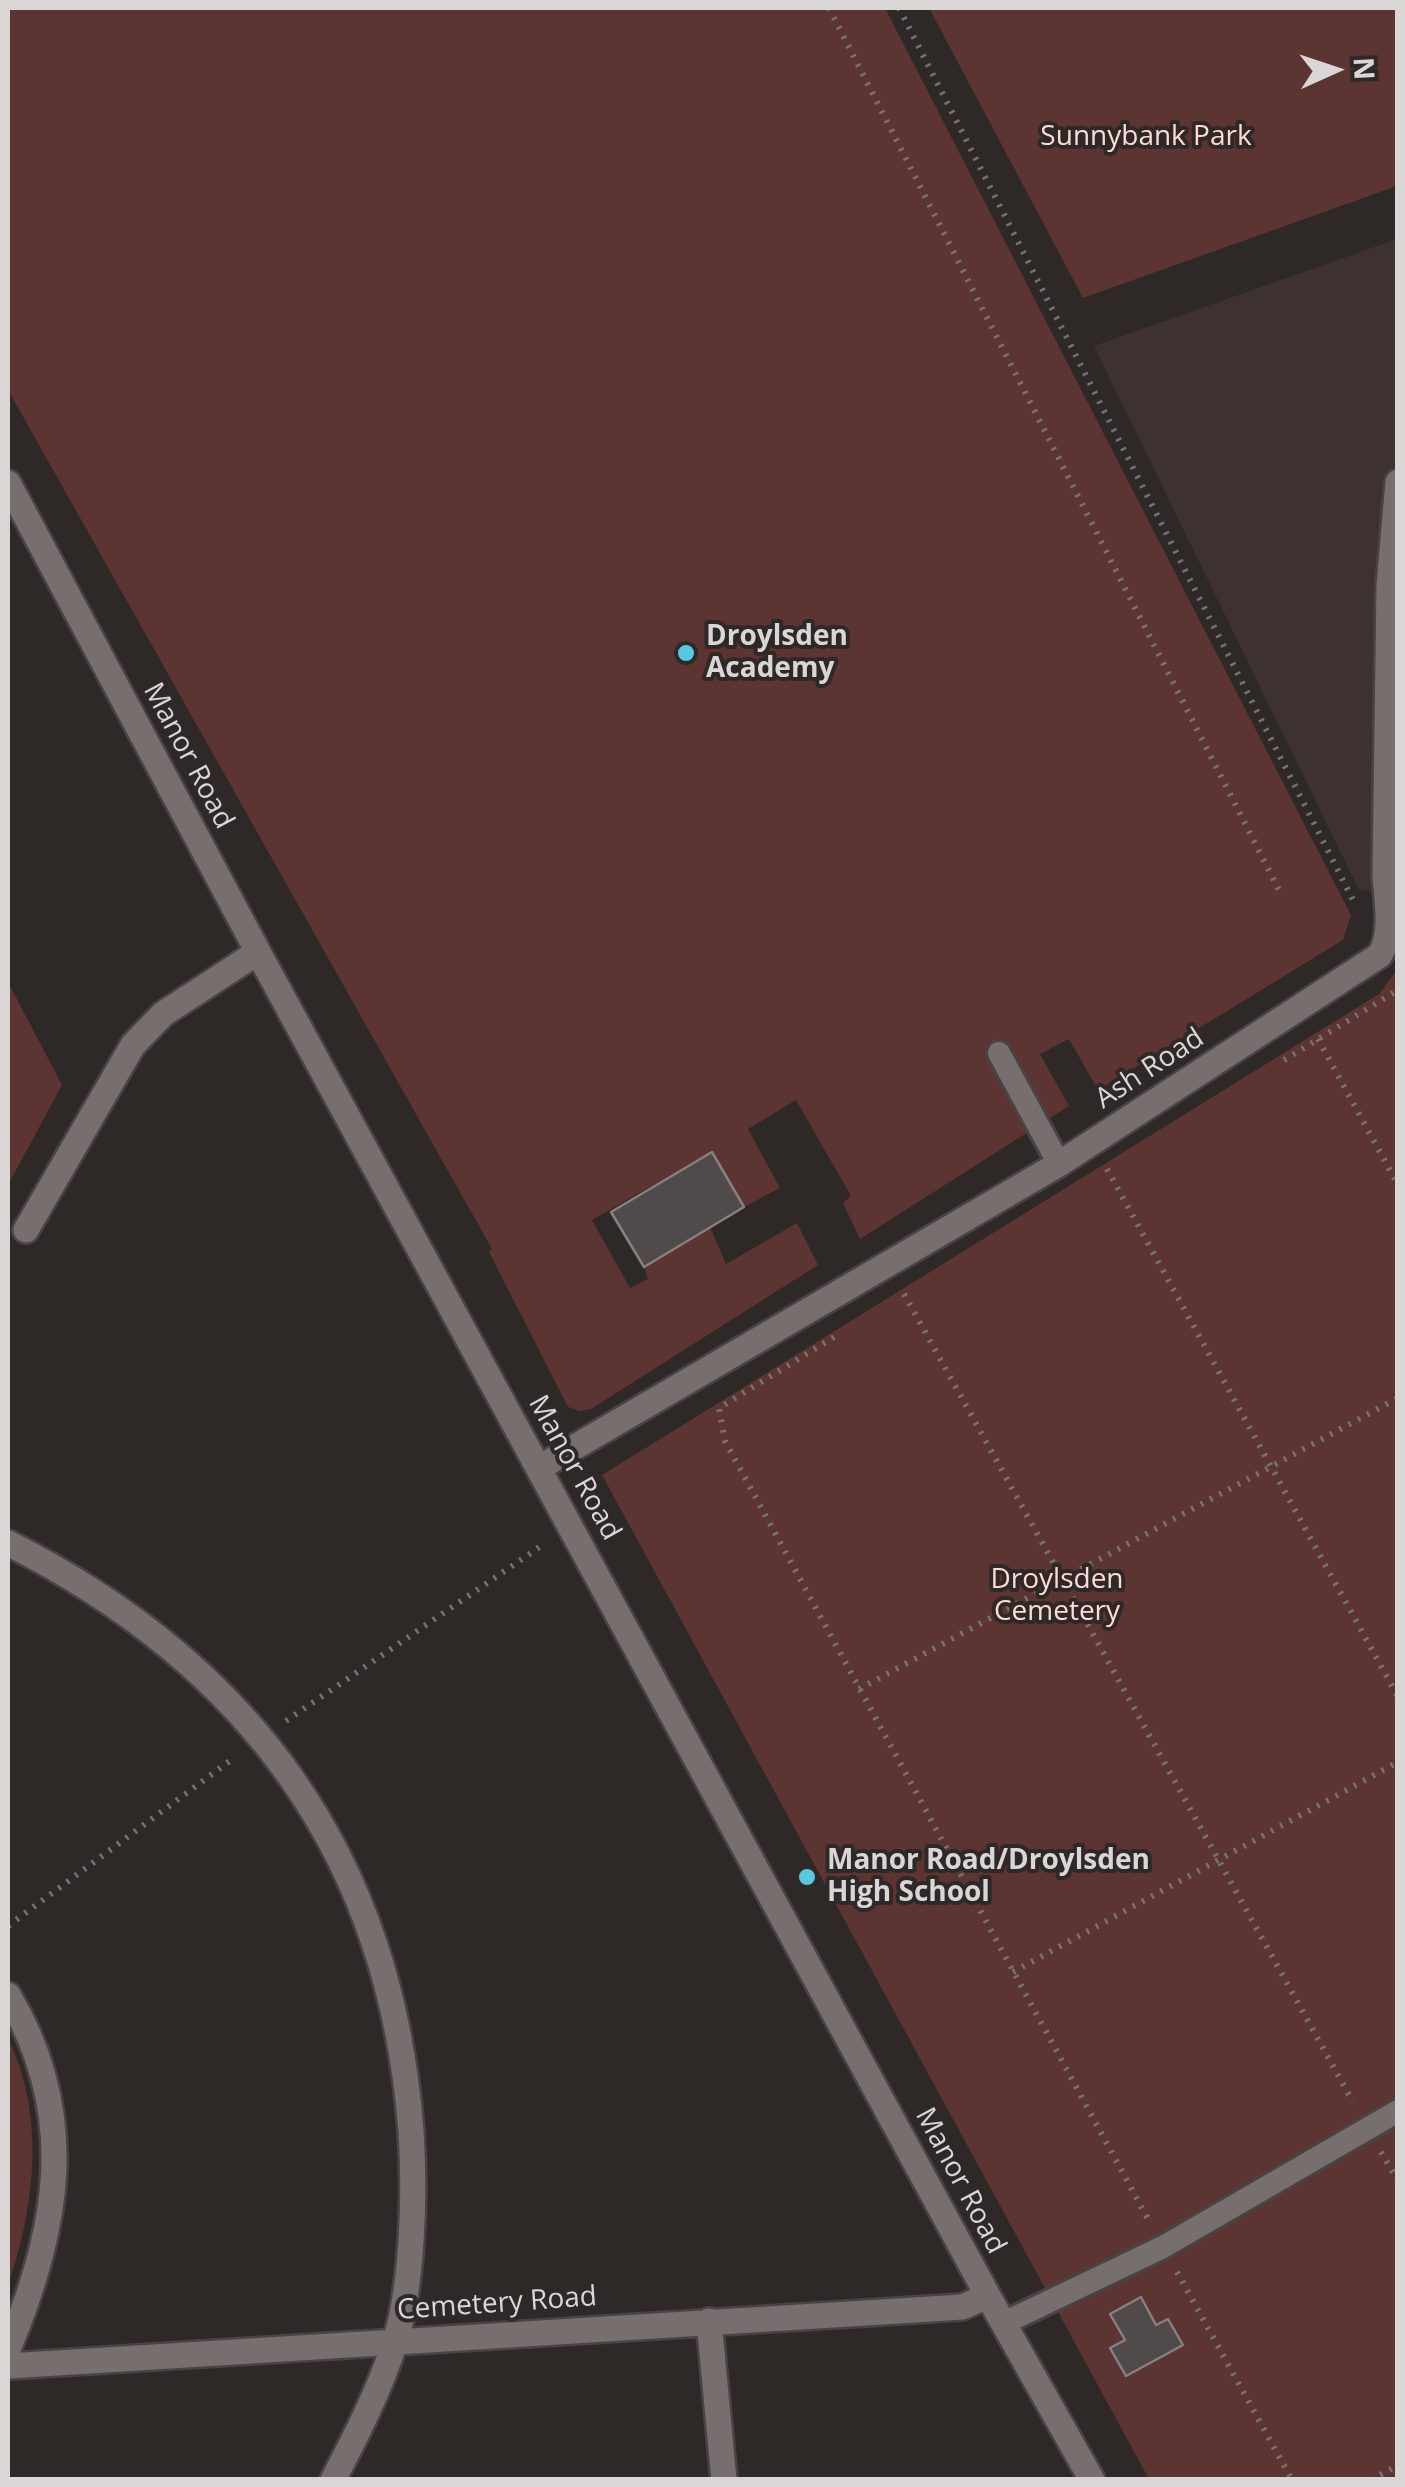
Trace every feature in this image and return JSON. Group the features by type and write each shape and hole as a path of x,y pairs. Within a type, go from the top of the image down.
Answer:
{"street":[{"path":"1388,947 1393,912 1389,585 1398,482"},
{"name":"Manor Road","path":"8,483 258,952 988,2296 1092,2480"},
{"name":"Ash Road","path":"539,1468 1058,1164 1388,947"},
{"path":"26,1230 133,1045 162,1014 258,952"},
{"path":"8,1543 130,1614 198,1670 262,1737 316,1814 372,1932 388,1985 409,2104 413,2162 410,2236 396,2340 359,2430 332,2480"},
{"path":"8,1996 33,2045 45,2081 54,2117 56,2156 54,2193 37,2274 8,2349"},
{"name":"Cemetery Road","path":"8,2366 962,2307 988,2296"},
{"path":"709,2321 724,2480"}],"lane":[{"path":"1000,1054 1058,1164"},
{"path":"1004,2323 1163,2247 1398,2111"}],"path":[{"path":"829,8 1282,896"},
{"path":"899,8 1388,947"},
{"path":"1270,1069 1398,990"},
{"path":"1318,1039 1398,1185"},
{"path":"1123,1159 1107,1169 1398,1697"},
{"path":"887,1304 904,1294 1368,2128"},
{"path":"837,1335 718,1408 725,1441 1292,2480"},
{"path":"859,1689 1398,1398"},
{"path":"1013,1972 1398,1762"},
{"path":"1371,2480 1398,2465"}],"shaded area":[{"path":"1397,239 1397,894 1359,890 1094,346"}],"green space":[{"name":"Droylsden Academy","path":"8,8 885,8 1351,915 1343,940 1098,1090 1069,1039 1040,1054 1069,1106 860,1239 843,1203 851,1196 796,1100 748,1129 780,1188 744,1207 711,1152 592,1220 630,1288 648,1279 644,1267 710,1227 726,1264 797,1223 818,1265 591,1409 568,1407 489,1252 492,1249 8,390"},
{"name":"Sunnybank Park","path":"929,8 1397,8 1397,186 1083,298"},
{"name":"Droylsden Cemetery","path":"1397,970 1397,2479 1149,2479 602,1475 1379,994"},
{"path":"8,982 62,1085 8,1185"},
{"path":"8,2038 28,2099 32,2162 25,2225 8,2286"}],"building":[{"path":"712,1152 744,1207 644,1267 611,1212"},
{"path":"1141,2297 1156,2325 1168,2319 1183,2345 1126,2376 1110,2348 1125,2340 1110,2314"}],"place":[{"name":"Droylsden Academy","path":"686,653"},
{"name":"Manor Road/Droylsden High School","path":"807,1877"}]}
